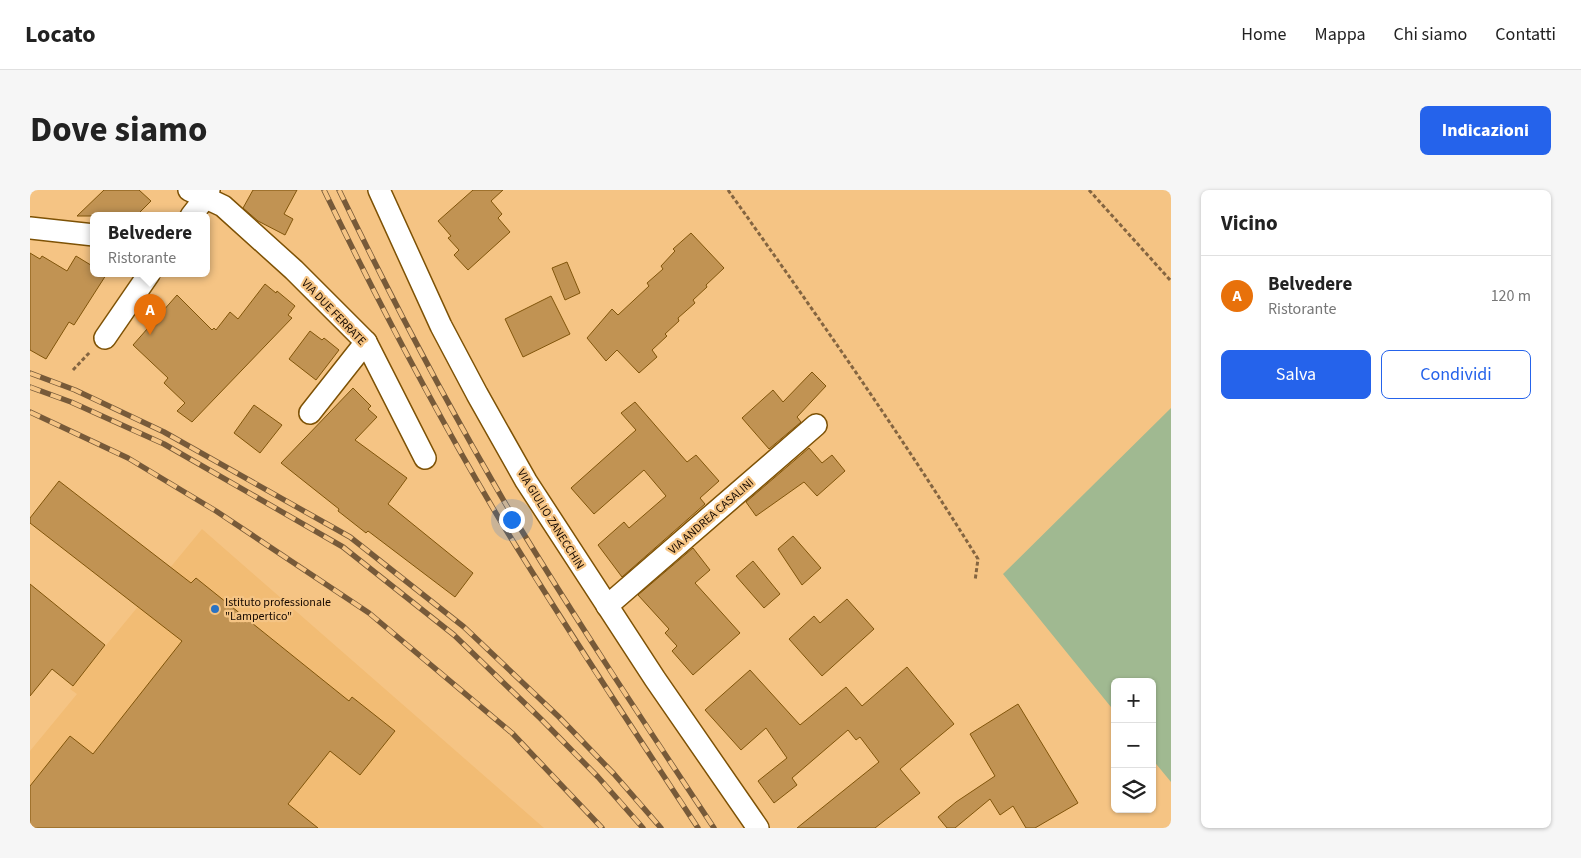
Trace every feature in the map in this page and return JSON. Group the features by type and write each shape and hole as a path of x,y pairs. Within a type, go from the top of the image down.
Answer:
{"street":[{"name":"VIA GIULIO ZANECCHIN","path":"379,190 441,326 526,481 607,606 758,828"},
{"path":"193,212 201,193"},
{"name":"VIA DUE FERRATE","path":"201,193 223,206 259,238 366,342 425,458"},
{"path":"30,228 90,235"},
{"path":"99,343 147,277"},
{"path":"310,413 366,342"},
{"name":"VIA ANDREA CASALINI","path":"607,606 816,425"}],"path":[{"path":"728,190 819,319 954,520 978,559 974,582"},
{"path":"1089,190 1171,281"},
{"path":"73,370 99,343"}],"shaded area":[{"name":"Istituto professionale \"Lampertico\"","path":"202,529 544,828 30,828 30,751 77,694 70,689"}],"green space":[{"path":"1171,408 1171,782 1156,764 1156,678 1111,678 1111,707 1003,574"}],"building":[{"path":"104,190 139,190 151,201 140,212 90,212 90,216 77,216"},
{"path":"253,190 297,190 284,214 293,219 285,235 258,221 243,208"},
{"path":"473,190 503,190 491,201 502,214 498,218 510,232 468,270 454,255 459,250 448,238 451,236 438,221"},
{"path":"691,233 724,268 706,285 707,287 693,300 695,303 678,318 679,321 665,334 667,336 652,350 657,357 639,373 617,350 606,361 587,338 612,309 618,315 649,286 647,283 663,269 661,266 675,251 673,249"},
{"path":"30,253 40,259 42,256 67,271 76,256 90,265 90,277 105,277 74,325 69,322 46,359 30,350"},
{"path":"567,262 580,293 565,300 552,268"},
{"path":"265,284 295,306 288,315 292,318 192,422 177,411 185,403 164,383 168,378 133,345 177,295 212,330 214,328 216,330 230,312 238,319"},
{"path":"551,296 570,334 523,357 505,319"},
{"path":"310,331 322,340 324,338 339,350 316,380 289,359"},
{"path":"812,372 826,386 797,417 801,422 769,449 742,418 773,390 783,402"},
{"path":"353,388 371,406 368,409 377,417 355,440 407,478 388,504 473,573 455,597 368,531 366,533 281,463"},
{"path":"635,402 687,462 696,455 719,481 700,498 705,504 622,577 598,545 624,522 629,528 666,496 644,470 594,514 571,488 636,430 621,413"},
{"path":"254,405 282,425 260,453 234,433"},
{"path":"809,448 822,463 832,455 845,471 817,496 804,482 756,516 746,502"},
{"path":"59,481 191,583 196,578 349,701 352,697 395,731 360,775 330,751 288,804 318,828 30,828 30,786 70,736 93,754 182,641 30,523 30,518"},
{"path":"793,536 821,568 802,585 778,549"},
{"path":"693,548 710,570 695,583 740,633 693,675 672,651 677,646 665,633 669,629 638,595"},
{"path":"753,561 780,594 764,608 736,576"},
{"path":"30,584 105,645 73,686 52,669 30,696"},
{"path":"847,599 874,629 822,676 789,639 814,616 820,623"},
{"path":"907,667 954,724 900,769 920,793 875,828 797,828 879,762 860,737 856,740 848,730 792,778 797,785 774,803 758,781 787,758 766,728 741,750 705,710 750,670 800,725 846,687 862,706"},
{"path":"1018,704 1078,803 1035,828 1026,828 1013,806 1000,815 990,799 955,828 947,828 938,817 956,802 995,776 970,734"}],"railway":[{"path":"324,190 408,357 476,480 573,636 698,828"},
{"path":"339,190 465,434 511,513 714,828"},
{"path":"30,373 75,390 164,432 350,537 464,627 559,717 614,774 661,828"},
{"path":"30,387 71,402 164,444 343,547 454,635 598,777 643,828"},
{"path":"30,412 128,458 216,511 369,613 512,733 602,828"}],"place":[{"name":"Belvedere","path":"150,335"},
{"name":"Istituto professionale \"Lampertico\"","path":"215,609"}]}
